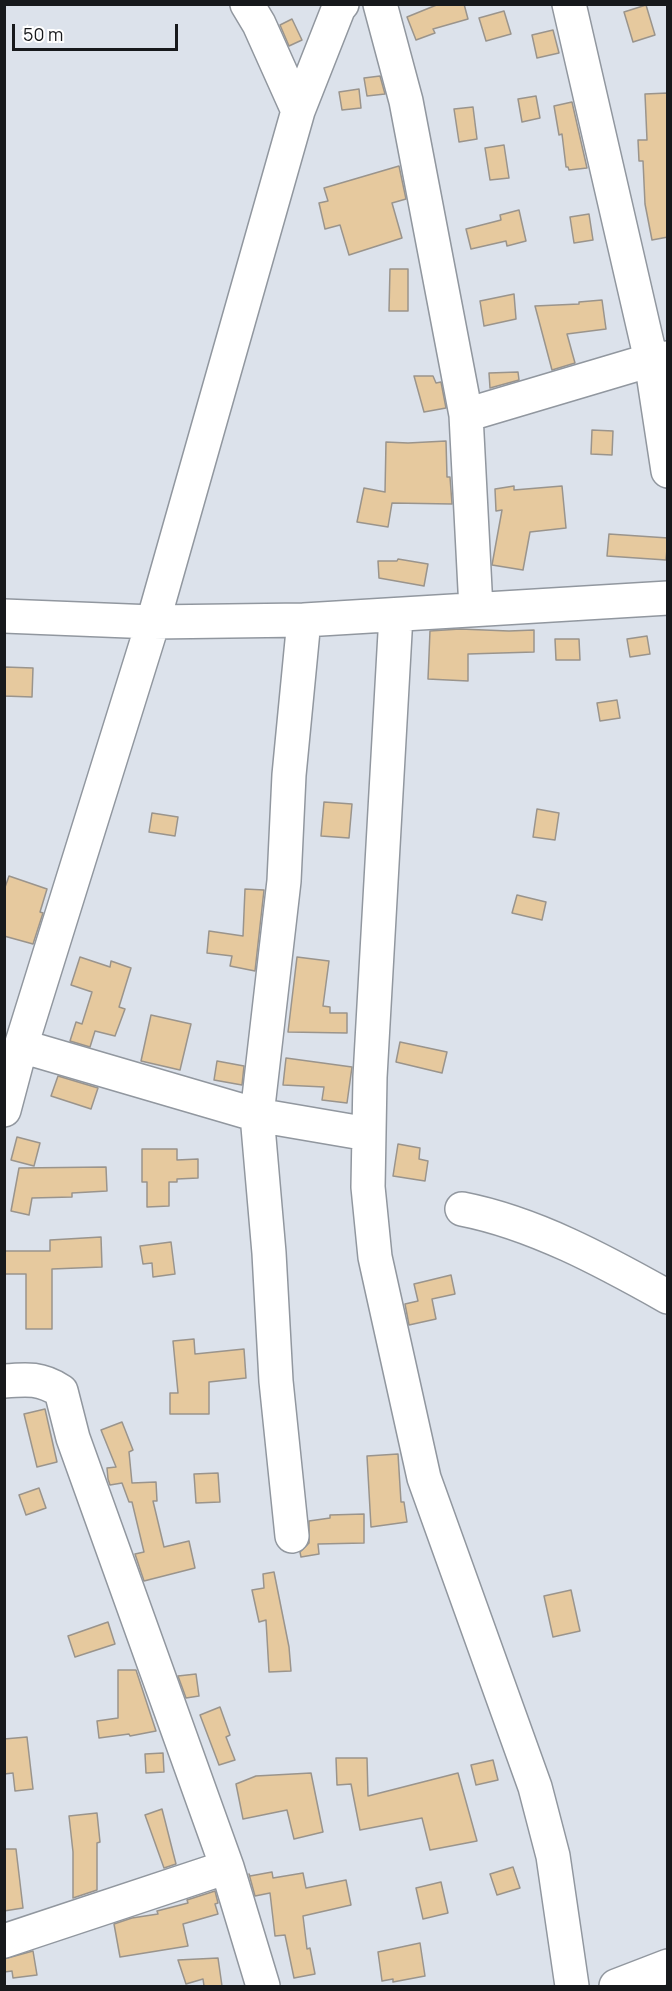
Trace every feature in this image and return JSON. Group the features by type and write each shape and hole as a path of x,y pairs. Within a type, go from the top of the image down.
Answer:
{"street":[{"path":"247,4 260,24 298,111"},
{"path":"4,1110 21,1046 153,622 298,111 342,4"},
{"path":"380,4 406,101 466,416 476,609"},
{"path":"569,4 659,359 668,471"},
{"path":"466,416 659,359"},
{"path":"4,616 153,622 304,620 668,598"},
{"path":"396,615 378,904 368,1134 370,1163 368,1187 375,1257 424,1478 535,1787 553,1856 572,1986"},
{"path":"292,1536 276,1381 270,1265 257,1115 284,880 289,775 304,620"},
{"path":"21,1046 257,1115 368,1134"},
{"path":"462,1209 487,1214 590,1254 668,1296"},
{"path":"4,1381 23,1379 46,1381 61,1391 73,1438 227,1867 263,1986"},
{"path":"4,1941 227,1867"},
{"path":"616,1986 668,1966"}],"building":[{"path":"439,4 464,4 468,19 433,29 435,33 416,40 407,17"},
{"path":"646,5 655,35 633,42 624,12"},
{"path":"504,11 511,34 486,41 479,18"},
{"path":"292,19 302,40 289,46 280,25"},
{"path":"553,30 559,53 537,58 532,35"},
{"path":"380,76 385,94 367,96 364,78"},
{"path":"359,89 361,108 342,110 339,92"},
{"path":"668,93 668,237 652,240 645,204 643,161 639,161 638,140 647,140 645,94"},
{"path":"536,96 540,118 522,122 518,99"},
{"path":"572,102 587,168 569,170 566,167 562,134 559,135 554,106"},
{"path":"473,107 477,139 459,142 454,109"},
{"path":"504,145 509,178 490,180 485,148"},
{"path":"399,166 406,199 392,203 402,238 349,255 340,225 325,229 319,203 328,201 324,188"},
{"path":"519,210 526,241 507,246 506,241 471,249 466,229 501,220 500,215"},
{"path":"589,214 593,240 574,243 570,217"},
{"path":"390,269 408,269 408,311 389,311"},
{"path":"514,294 516,319 484,326 480,301"},
{"path":"602,300 606,329 567,334 575,363 552,370 535,306 579,304 579,302"},
{"path":"518,372 519,380 490,388 489,373"},
{"path":"414,376 433,376 436,383 441,382 446,408 424,412"},
{"path":"592,430 613,431 612,455 591,454"},
{"path":"446,441 447,477 450,477 452,504 392,503 388,527 357,522 364,488 385,492 386,442"},
{"path":"514,486 514,490 562,486 566,528 530,532 523,570 492,565 502,510 496,511 495,489"},
{"path":"609,534 668,538 666,560 607,556"},
{"path":"398,559 428,564 424,586 379,578 378,561 397,561"},
{"path":"534,630 534,652 468,654 468,681 428,679 430,631"},
{"path":"647,636 650,654 630,657 627,639"},
{"path":"555,639 579,639 580,660 556,660"},
{"path":"5,667 33,668 32,697 4,696"},
{"path":"617,700 620,718 600,721 597,703"},
{"path":"324,802 352,804 349,838 321,836"},
{"path":"537,809 559,813 555,840 533,837"},
{"path":"152,813 178,817 175,836 149,832"},
{"path":"9,876 47,889 40,912 43,913 33,944 4,936 4,890"},
{"path":"245,889 264,890 255,971 230,966 232,956 207,953 209,931 243,936"},
{"path":"517,895 546,902 542,920 512,913"},
{"path":"80,957 110,967 111,961 131,968 119,1007 125,1009 115,1036 95,1031 90,1047 70,1041 76,1022 82,1024 92,992 71,985"},
{"path":"297,957 329,961 323,1006 330,1007 330,1013 347,1013 347,1033 288,1032"},
{"path":"151,1015 191,1024 180,1070 141,1061"},
{"path":"400,1042 447,1052 442,1073 396,1062"},
{"path":"286,1058 352,1067 347,1103 322,1100 324,1087 283,1085"},
{"path":"217,1061 244,1066 242,1085 214,1080"},
{"path":"58,1076 98,1088 91,1109 51,1096"},
{"path":"17,1137 40,1143 34,1166 11,1160"},
{"path":"398,1144 420,1148 419,1159 428,1161 425,1181 393,1176"},
{"path":"142,1149 177,1149 177,1160 198,1159 198,1178 177,1179 177,1182 169,1182 169,1206 147,1207 147,1182 142,1182"},
{"path":"106,1167 107,1191 72,1193 72,1197 32,1198 29,1215 11,1211 19,1168"},
{"path":"101,1237 102,1267 52,1269 52,1329 26,1329 26,1274 4,1274 4,1251 50,1251 50,1240"},
{"path":"171,1242 175,1274 153,1277 152,1263 143,1264 140,1246"},
{"path":"451,1275 455,1294 432,1299 436,1319 409,1325 405,1304 418,1301 414,1284"},
{"path":"194,1339 195,1354 244,1349 246,1378 209,1382 209,1414 170,1414 170,1393 178,1393 173,1341"},
{"path":"45,1409 57,1462 37,1467 24,1414"},
{"path":"122,1422 133,1450 129,1452 132,1483 156,1482 157,1501 153,1501 164,1547 189,1541 195,1568 144,1581 135,1554 144,1552 132,1502 129,1502 122,1483 110,1485 107,1468 116,1467 101,1430"},
{"path":"398,1454 401,1502 404,1502 407,1522 371,1527 367,1456"},
{"path":"218,1473 220,1502 196,1503 194,1474"},
{"path":"39,1488 46,1508 26,1515 19,1495"},
{"path":"364,1514 364,1543 318,1544 319,1554 301,1557 300,1552 309,1543 309,1521 330,1518 330,1515"},
{"path":"274,1572 289,1647 291,1671 269,1672 266,1620 259,1622 252,1590 264,1588 263,1574"},
{"path":"571,1590 580,1631 553,1637 544,1596"},
{"path":"108,1622 115,1644 75,1657 68,1636"},
{"path":"118,1670 136,1670 156,1731 99,1738 97,1721 118,1718"},
{"path":"196,1674 199,1696 186,1698 178,1676"},
{"path":"220,1707 230,1735 226,1737 235,1760 219,1765 200,1715"},
{"path":"27,1737 33,1789 15,1791 13,1773 4,1774 4,1739"},
{"path":"163,1753 164,1772 146,1773 145,1754"},
{"path":"336,1758 367,1758 368,1796 458,1773 477,1841 430,1850 422,1818 360,1830 351,1784 337,1785"},
{"path":"493,1760 498,1780 476,1785 471,1765"},
{"path":"311,1773 323,1832 294,1839 287,1810 243,1819 236,1784 256,1776"},
{"path":"162,1809 176,1864 164,1868 145,1815"},
{"path":"97,1813 100,1842 97,1843 97,1890 73,1898 73,1852 69,1816"},
{"path":"4,1849 16,1849 23,1908 4,1911"},
{"path":"513,1867 520,1888 497,1895 490,1874"},
{"path":"272,1872 273,1878 303,1873 306,1888 346,1880 351,1905 303,1916 307,1949 310,1948 315,1974 294,1978 285,1935 275,1936 270,1893 255,1896 249,1874 250,1876"},
{"path":"441,1882 448,1913 423,1919 416,1888"},
{"path":"215,1891 218,1914 183,1924 188,1946 120,1957 114,1924 132,1918 158,1914 157,1911 188,1903 187,1900"},
{"path":"420,1943 425,1976 393,1982 393,1979 382,1981 378,1952"},
{"path":"33,1951 37,1975 13,1978 12,1971 4,1972 4,1959"},
{"path":"218,1958 222,1986 204,1986 203,1979 186,1984 178,1960"}]}
